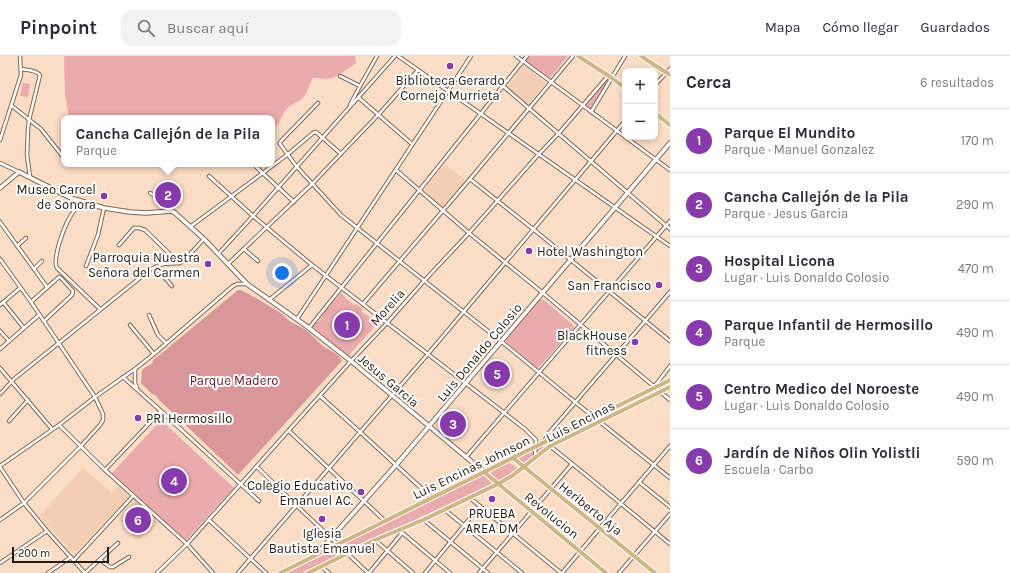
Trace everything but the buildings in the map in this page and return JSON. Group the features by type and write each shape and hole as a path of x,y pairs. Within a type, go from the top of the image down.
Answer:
{"main road":[{"path":"578,56 622,86"},
{"path":"641,56 668,74"},
{"path":"658,115 670,125"},
{"name":"Luis Encinas Johnson","path":"280,573 670,380"},
{"name":"Luis Encinas","path":"308,573 375,540 400,531 498,484 512,476 550,446 670,387"},
{"name":"Heriberto Aja","path":"513,458 655,573"},
{"name":"Revolucion","path":"484,472 606,573"}],"street":[{"path":"0,140 20,81 22,69 20,56"},
{"path":"348,109 377,56"},
{"path":"219,254 395,56"},
{"path":"398,56 670,246"},
{"path":"297,319 471,56"},
{"path":"516,56 670,170"},
{"path":"309,328 527,56"},
{"path":"362,304 470,180 572,56"},
{"path":"591,112 610,77 625,56"},
{"path":"22,69 36,72 40,75 28,130 27,155 30,177"},
{"path":"658,82 668,74 670,69"},
{"path":"228,264 312,184 418,70"},
{"path":"340,76 360,86"},
{"name":"Morelia","path":"157,573 209,520 351,361 610,77"},
{"path":"503,86 670,229"},
{"path":"359,98 412,144"},
{"path":"318,103 280,142 280,146 341,215 400,260 424,281 670,478"},
{"path":"12,106 41,130 61,154"},
{"path":"238,573 464,312 622,125"},
{"path":"275,164 313,132 316,132 341,154"},
{"name":"Luis Donaldo Colosio","path":"316,554 364,502 502,342 670,143"},
{"path":"0,163 80,201 104,208 146,213 172,211"},
{"path":"255,167 294,202"},
{"path":"190,227 270,167"},
{"path":"396,170 468,233 505,262 670,400"},
{"path":"0,188 19,172"},
{"path":"209,176 253,216 312,265 525,429 536,440 535,457"},
{"path":"470,180 497,200 670,341"},
{"path":"150,193 163,201 172,211"},
{"path":"80,201 60,240 55,264 100,309"},
{"path":"86,266 98,235 104,208"},
{"name":"Jesus Garcia","path":"172,211 204,239 246,284 297,319 351,361 484,472"},
{"path":"466,457 670,221"},
{"path":"0,222 47,287"},
{"path":"119,245 134,228 139,228 145,230 180,263"},
{"path":"18,246 26,238"},
{"path":"0,394 11,381 136,280 154,267 163,264 180,263 204,239"},
{"path":"244,249 258,261"},
{"path":"0,259 95,397 103,414 103,420 100,425 81,446 24,503 0,520"},
{"path":"34,269 42,261"},
{"path":"270,300 312,265"},
{"path":"154,267 172,286"},
{"path":"31,302 57,277 60,277 73,291 74,293 44,321"},
{"path":"118,544 85,573 24,503 0,467 135,369 234,286 237,284 246,284"},
{"path":"0,305 20,288"},
{"path":"544,442 548,434 670,292"},
{"path":"3,302 24,328"},
{"path":"0,349 39,315"},
{"path":"148,315 158,335 166,343"},
{"path":"130,325 154,354"},
{"path":"0,332 9,341"},
{"path":"654,387 670,366"},
{"path":"0,368 52,429"},
{"path":"135,369 135,383 138,390"},
{"path":"123,377 259,501"},
{"path":"320,396 432,498"},
{"path":"8,421 28,400"},
{"path":"106,470 161,411"},
{"path":"59,425 133,496 187,544 213,573"},
{"path":"289,431 385,521"},
{"path":"550,446 670,544"},
{"path":"470,498 561,573 670,446"},
{"path":"479,573 572,464"},
{"path":"257,467 368,573 387,551 400,531 450,573"},
{"path":"640,482 670,507"},
{"path":"48,573 72,559 133,496"},
{"path":"425,573 480,506"},
{"path":"445,510 522,573"},
{"path":"619,573 670,514"},
{"path":"209,520 266,573"},
{"path":"424,520 488,573"},
{"path":"0,563 47,530"},
{"path":"375,540 413,573"},
{"path":"100,560 110,567 113,567 129,557"},
{"path":"322,566 329,573"}],"shaded area":[{"path":"64,56 355,56 356,63 331,78 313,78 303,98 285,111 275,126 275,115 68,115 65,94"},
{"path":"530,56 568,56 550,78 526,61"},
{"path":"524,65 546,83 528,104 507,87"},
{"path":"606,79 608,80 591,109 584,104"},
{"path":"23,83 30,84 28,97 20,96"},
{"path":"446,165 464,179 464,183 444,206 441,206 425,193 425,188 442,166"},
{"path":"341,293 354,305 356,304 363,309 361,311 381,324 375,326 349,357 312,326 318,322 322,317 321,315"},
{"path":"541,299 573,325 574,328 537,368 506,342 506,339"},
{"path":"161,420 234,488 186,540 112,473"},
{"path":"540,445 544,448 523,464 516,459"},
{"path":"507,462 518,468 499,481 491,474 492,470"},
{"path":"83,468 112,493 118,486 129,496 74,554 39,516"},
{"path":"483,475 493,484 347,551 341,545"},
{"path":"135,500 159,523 137,540 118,518"},
{"path":"337,548 343,553 302,573 286,573"}],"green space":[{"name":"Parque Madero","path":"238,290 241,290 262,301 282,314 309,333 323,346 334,352 341,358 342,361 238,475 141,383 142,370 149,366 153,360"}],"place":[{"name":"Biblioteca Gerardo Cornejo Murrieta","path":"450,66"},
{"name":"Cancha Callejón de la Pila","path":"168,195"},
{"name":"Museo Carcel de Sonora","path":"104,196"},
{"name":"Hotel Washington","path":"529,251"},
{"name":"Parroquia Nuestra Señora del Carmen","path":"208,264"},
{"name":"San Francisco","path":"659,285"},
{"name":"Parque El Mundito","path":"347,325"},
{"name":"BlackHouse fitness","path":"635,342"},
{"name":"Centro Medico del Noroeste","path":"497,374"},
{"name":"PRI Hermosillo","path":"138,418"},
{"name":"Hospital Licona","path":"453,424"},
{"name":"Parque Infantil de Hermosillo","path":"174,481"},
{"name":"Colegio Educativo Emanuel AC.","path":"361,492"},
{"name":"PRUEBA AREA DM","path":"492,499"},
{"name":"Iglesia Bautista Emanuel","path":"322,519"},
{"name":"Jardín de Niños Olin Yolistli","path":"138,520"}]}
